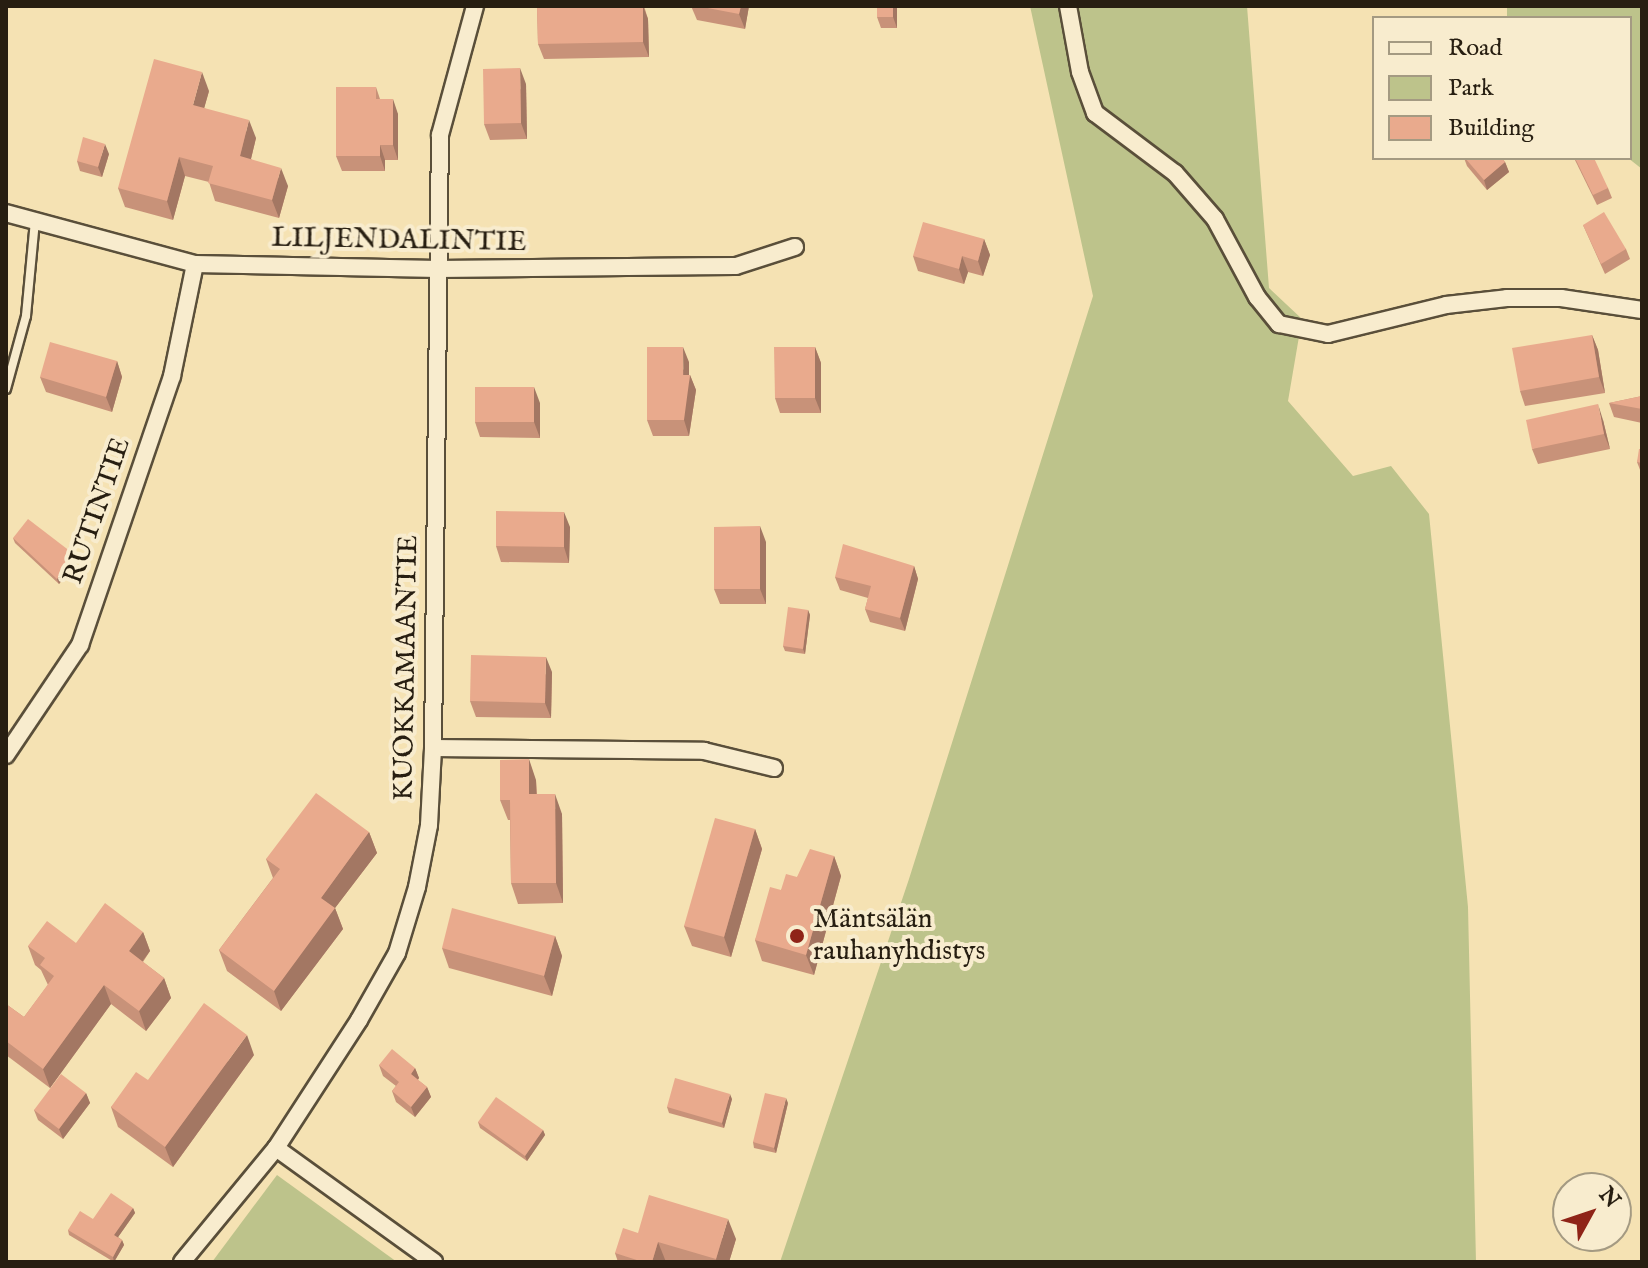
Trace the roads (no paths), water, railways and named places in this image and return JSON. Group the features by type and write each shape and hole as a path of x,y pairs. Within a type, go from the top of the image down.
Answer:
{"street":[{"name":"KUOKKAMAANTIE","path":"182,1262 276,1148 397,953 429,825 433,748 440,135 475,6"},
{"path":"1068,6 1080,72 1095,113 1175,173 1205,208 1257,297 1279,324 1328,334 1446,305 1507,298 1561,298 1642,310"},
{"name":"LILJENDALINTIE","path":"6,213 195,264 438,269 736,266 795,247"},
{"name":"RUTINTIE","path":"6,755 80,645 172,376 195,264"},
{"path":"433,748 704,751 774,768"},
{"path":"276,1148 434,1262"}],"lane":[{"path":"6,389 26,316 35,221"}],"place":[{"name":"Mäntsälän rauhanyhdistys","path":"797,936"}]}
